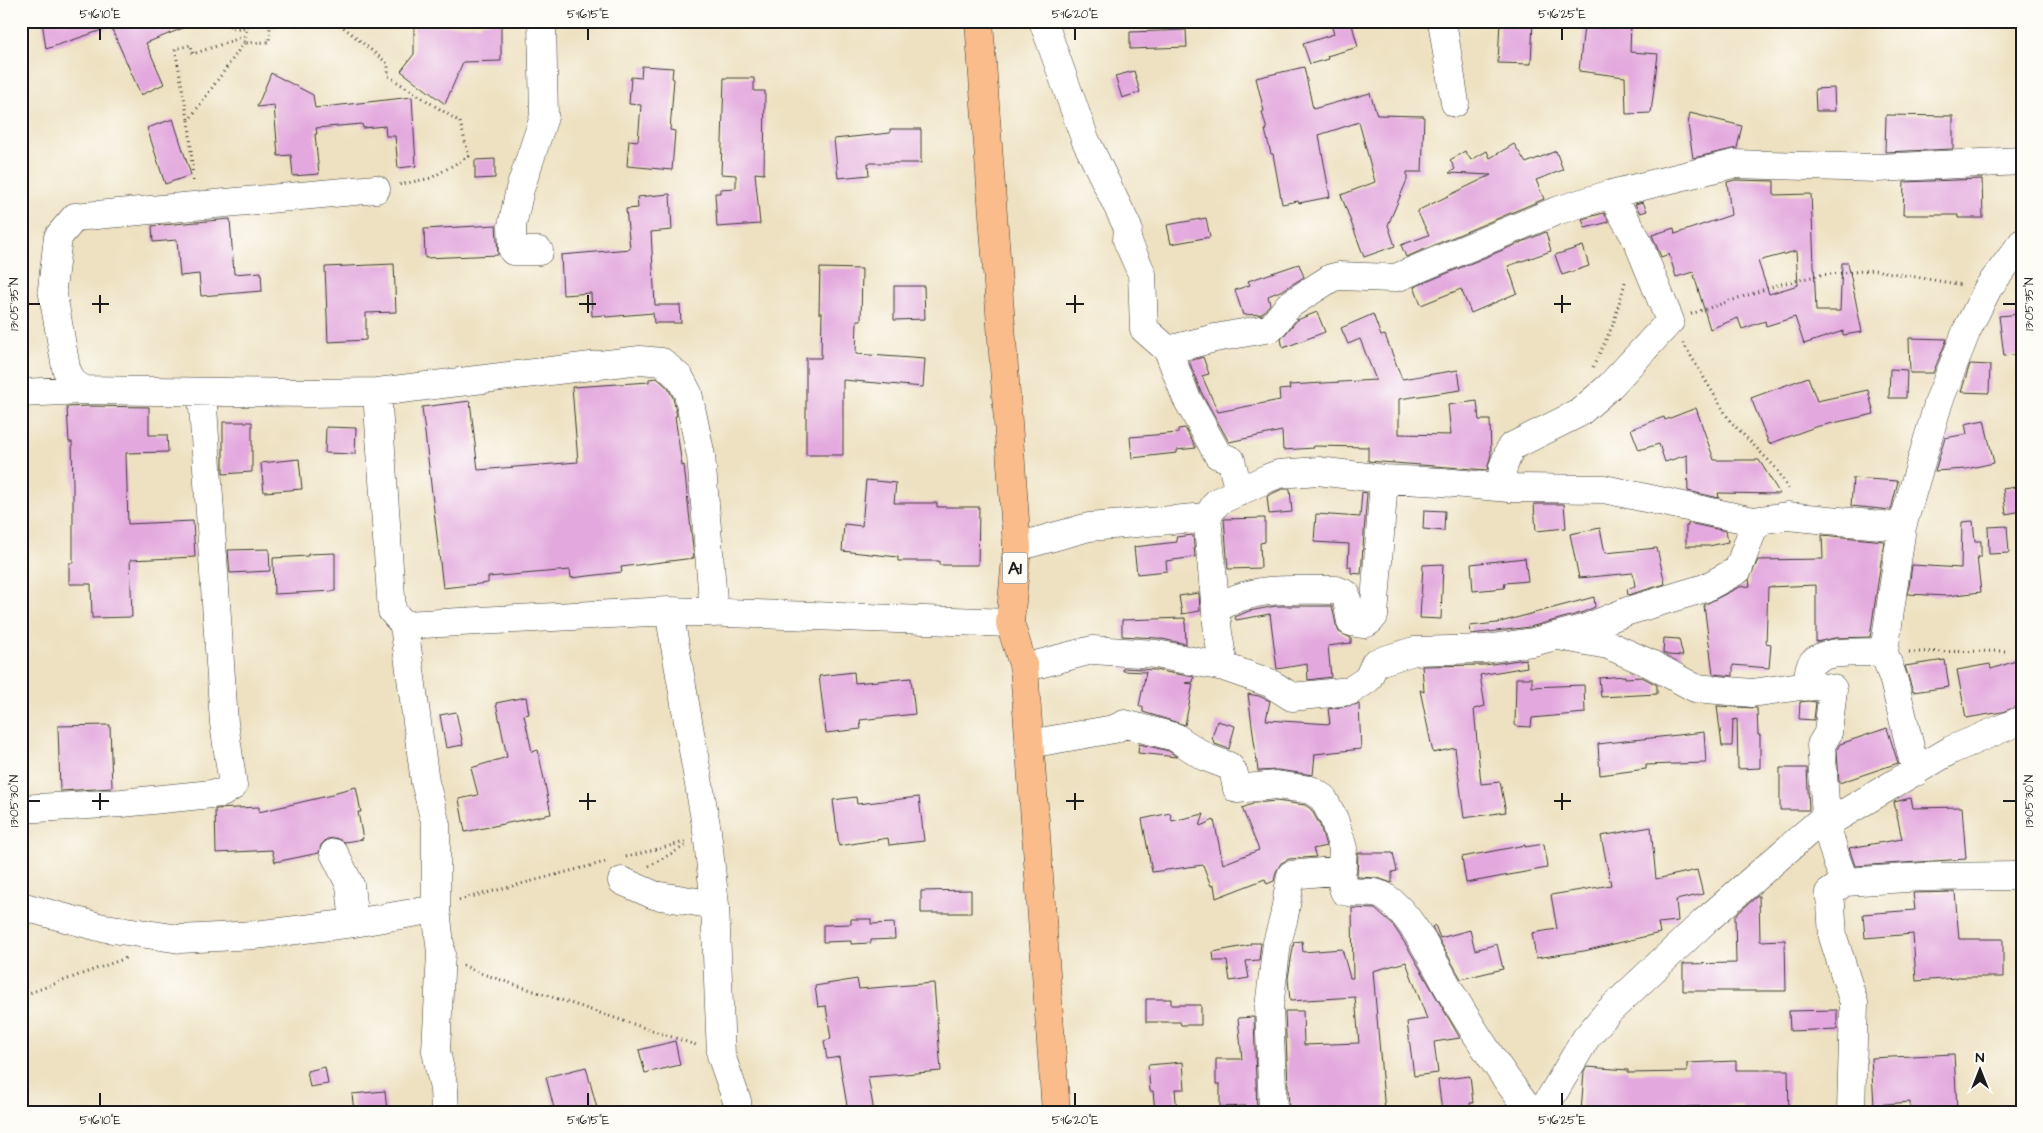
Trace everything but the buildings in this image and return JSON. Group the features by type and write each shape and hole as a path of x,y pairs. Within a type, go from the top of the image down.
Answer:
{"highway":[{"name":"A1","path":"979,21 1017,547 1010,623 1024,668 1056,1112"}],"street":[{"path":"539,251 513,251 512,226 520,189 544,117 542,21"},
{"path":"1044,21 1085,139 1128,228 1127,240 1140,265 1142,274 1144,329 1168,350 1186,397 1218,455 1231,460 1239,492"},
{"path":"1442,21 1455,103"},
{"path":"1168,350 1215,338 1271,328 1289,305 1331,278 1339,276 1398,277 1556,211 1611,194 1733,164 1877,168 2022,161"},
{"path":"84,390 72,382 66,368 52,289 58,237 74,217 376,189"},
{"path":"1501,486 1503,467 1511,448 1579,413 1610,386 1670,322 1637,240 1611,194"},
{"path":"1916,772 1894,681 1884,652 1902,527 1939,401 1967,330 1988,288 2022,243"},
{"path":"21,393 84,390 377,392 640,360 662,362 680,378 688,394 701,456 714,612"},
{"path":"21,809 122,803 222,793 233,786 224,723 202,392"},
{"path":"377,392 392,611 404,625 425,782 436,825 436,908 441,953 436,1051 444,1089 445,1112"},
{"path":"1224,667 1218,633 1207,517 1217,502 1279,474 1318,472 1384,479 1501,486 1604,489 1753,520 1787,516 1902,527"},
{"path":"1217,609 1231,600 1251,593 1336,590 1346,594 1351,622 1362,625 1369,623 1374,616 1384,479"},
{"path":"1017,547 1089,527 1207,517"},
{"path":"1024,668 1092,650 1156,654 1224,667 1270,683 1292,697 1350,690 1368,680 1375,663 1414,651 1485,649 1533,642 1586,628 1628,611 1705,588 1738,570 1753,530 1762,520"},
{"path":"404,625 669,611 1010,623"},
{"path":"669,611 707,831 715,905 721,1055 737,1102 737,1112"},
{"path":"1557,635 1608,645 1651,664 1695,688 1752,693 1808,685 1833,690 1828,733 1821,745 1826,820 1837,862 1846,882"},
{"path":"1808,685 1808,673 1812,663 1824,655 1884,652"},
{"path":"1542,1112 1586,1038 1608,1012 1704,922 1826,820 1916,772 1951,750 2022,720"},
{"path":"1029,744 1114,729 1125,724 1174,737 1205,757 1229,766 1234,774 1237,789 1276,785 1311,790 1323,798 1334,819 1343,848 1340,879 1344,891 1367,891 1384,897 1405,916 1423,942 1479,1037 1531,1112"},
{"path":"334,853 350,885 354,923"},
{"path":"618,867 654,895 715,905"},
{"path":"1273,1112 1269,1007 1277,943 1284,917 1289,881 1291,875 1342,870"},
{"path":"1852,1112 1854,1003 1833,937 1829,893 1846,882 1922,877 2022,876"},
{"path":"21,906 100,927 180,939 254,935 354,923 436,908"}],"path":[{"path":"229,21 231,29 247,27"},
{"path":"189,120 244,43 248,21"},
{"path":"244,43 269,42 270,26 278,21"},
{"path":"336,21 388,64 388,76 460,122 469,156 431,178 376,189"},
{"path":"194,206 189,120 175,49 191,45 194,54 246,36"},
{"path":"1804,518 1777,469 1730,421 1670,322 1781,284 1820,275 1874,270 1988,288"},
{"path":"1592,368 1613,325 1626,278"},
{"path":"1884,652 2006,651"},
{"path":"436,908 464,898 618,867 691,841 618,867"},
{"path":"441,953 477,972 721,1055"},
{"path":"21,996 136,954"}]}
